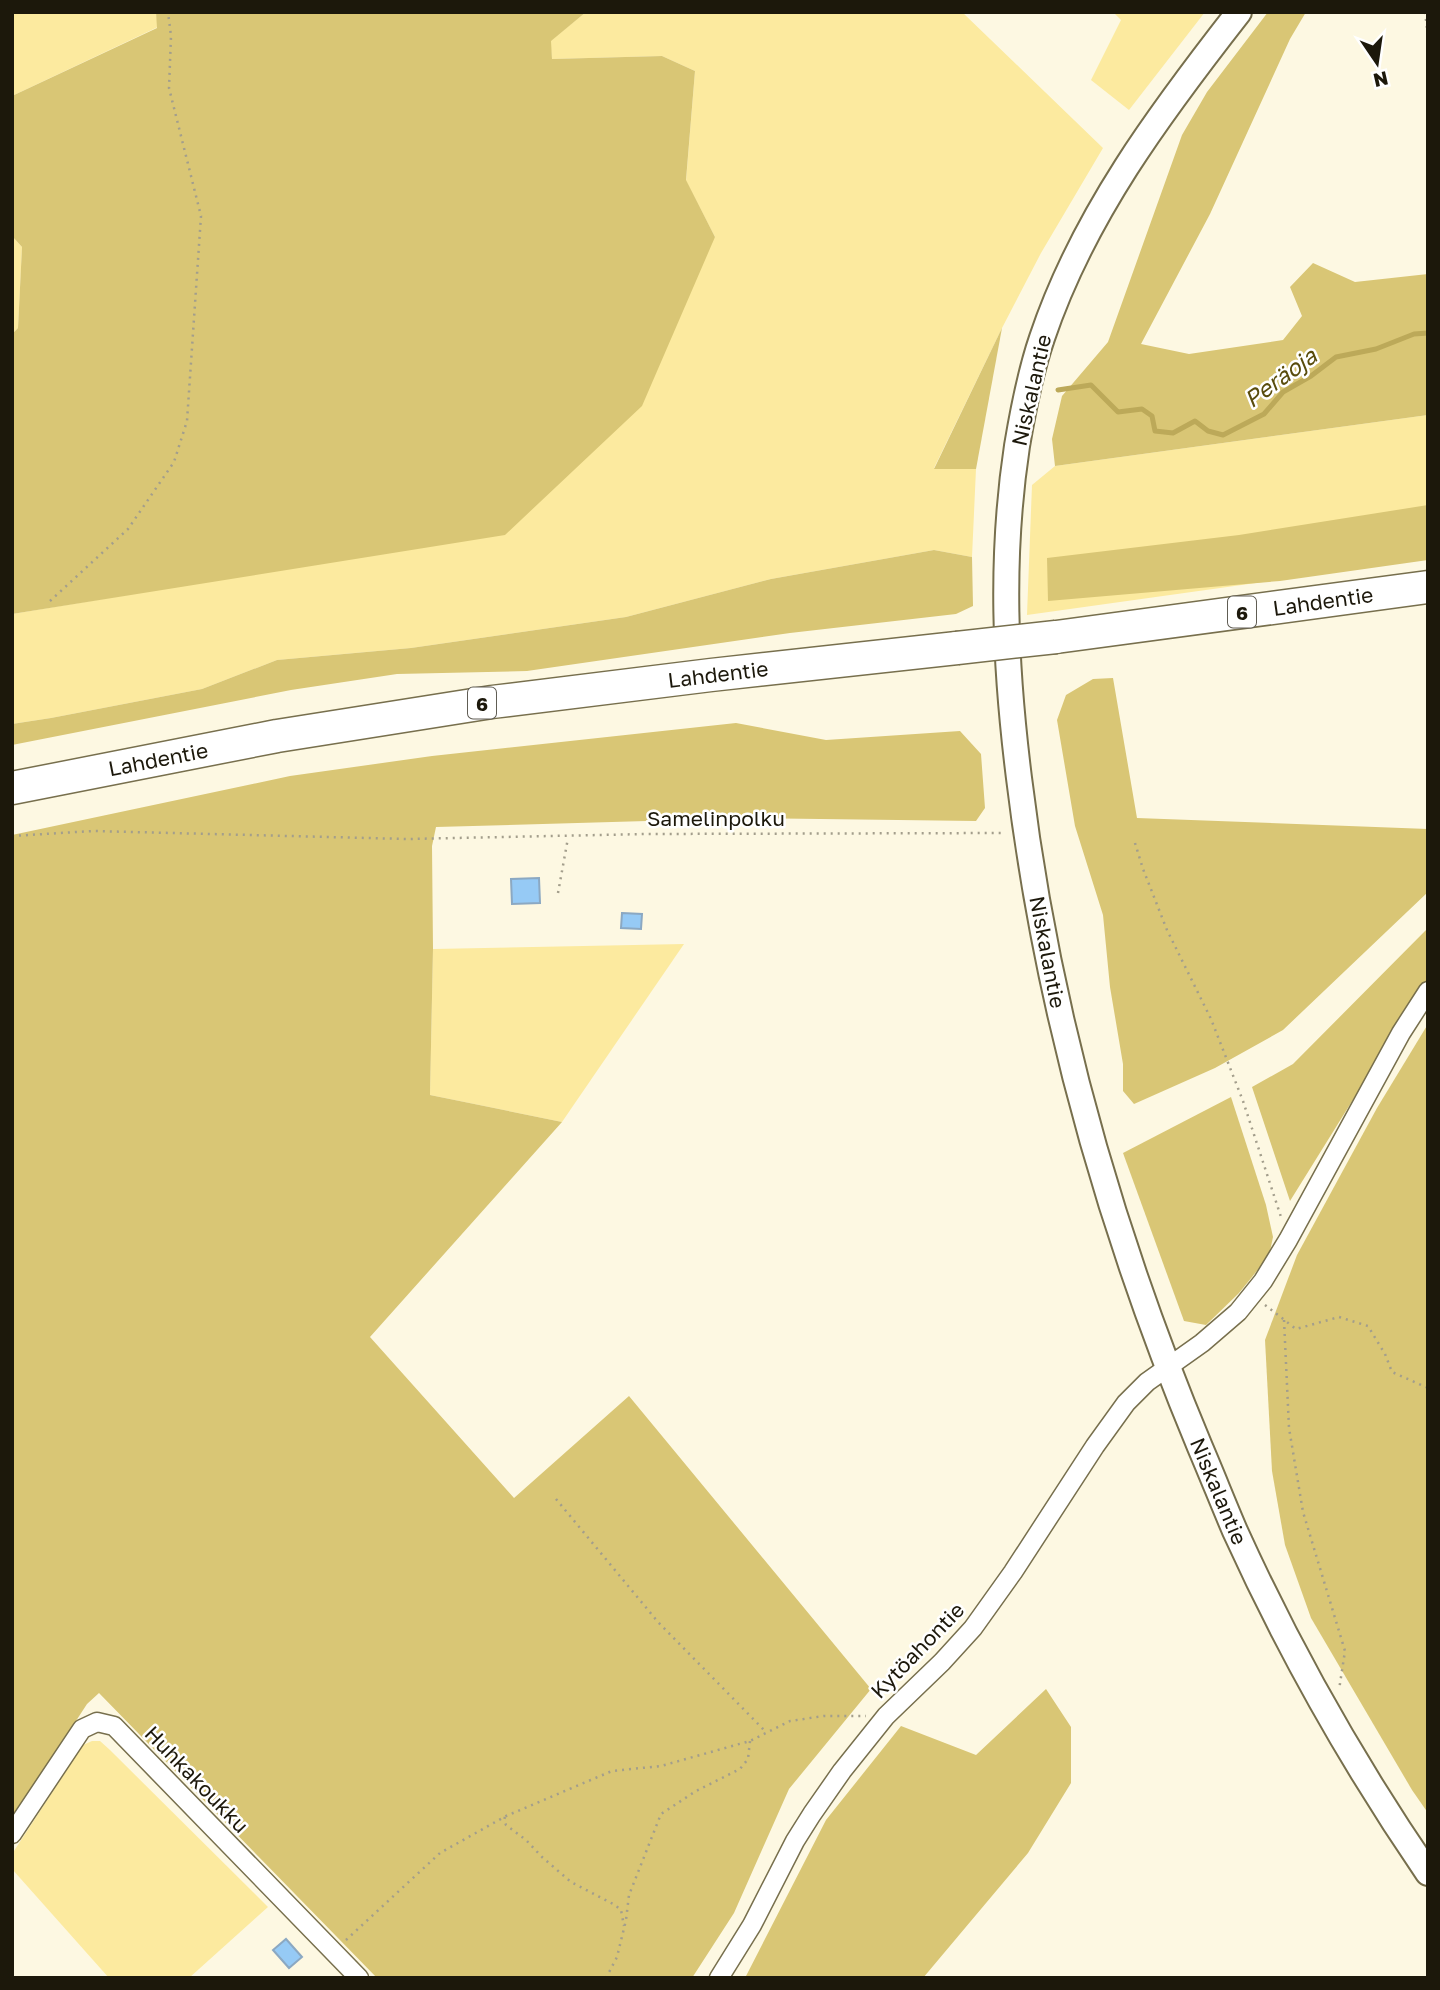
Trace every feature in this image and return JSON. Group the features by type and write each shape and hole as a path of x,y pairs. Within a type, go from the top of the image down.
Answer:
{"highway":[{"name":"Lahdentie","path":"12,788 277,736 492,702 698,676 1056,637 1428,587"}],"street":[{"name":"Niskalantie","path":"1238,12 1137,149 1087,232 1060,289 1041,341 1027,392 1014,466 1008,524 1005,573 1008,670 1015,744 1026,833 1060,1012 1085,1115 1114,1216 1167,1367 1233,1527 1303,1667 1379,1797 1428,1873"},
{"name":"Kytöahontie","path":"719,1978 752,1925 795,1841 842,1771 886,1716 973,1628 1126,1404 1147,1382 1202,1343 1238,1312 1263,1280 1401,1032 1428,991"},
{"name":"Huhkakoukku","path":"12,1834 82,1729 97,1722 114,1726 359,1978"}],"path":[{"path":"50,601 128,529 174,462 187,421 201,216 169,88 171,36 168,12"},
{"path":"1425,12 1428,36"},
{"name":"Samelinpolku","path":"12,836 93,831 407,839 647,834 1026,833"},
{"path":"558,893 569,836"},
{"path":"1135,843 1167,930 1211,1019 1238,1089 1287,1240"},
{"path":"1252,1294 1296,1329 1339,1317 1368,1326 1385,1354 1392,1372 1428,1388"},
{"path":"1284,1320 1289,1428 1303,1512 1345,1651 1334,1722"},
{"path":"556,1499 658,1622 767,1733"},
{"path":"335,1953 440,1853 506,1816 612,1771 661,1766 750,1741 790,1721 824,1716 886,1716"},
{"path":"606,1978 617,1957 629,1895 661,1814 696,1791 740,1769 748,1759 750,1741"},
{"path":"506,1816 506,1825 572,1882 621,1910 624,1926"}],"shaded area":[{"path":"12,12 156,12 158,27 12,96"},
{"path":"156,12 586,12 551,41 552,59 662,56 695,71 686,180 715,237 642,406 505,535 12,614 12,334 18,328 22,247 12,236 12,96 157,28"},
{"path":"586,12 962,12 1103,148 1041,253 934,468 976,469 972,557 934,550 771,579 626,617 411,648 277,660 202,689 12,724 12,614 283,569 715,237 686,181 695,71 662,56 552,59 550,41"},
{"path":"1113,12 1205,12 1129,110 1091,80 1121,20"},
{"path":"1268,12 1306,12 1290,39 1210,214 1141,344 1189,354 1283,340 1302,316 1290,287 1313,263 1355,282 1428,274 1428,415 1055,466 1052,439 1062,396 1108,342 1182,135 1207,92"},
{"path":"12,236 22,247 18,328 12,334"},
{"path":"1002,328 976,469 934,469"},
{"path":"1428,415 1428,559 1027,615 1032,485 1055,466"},
{"path":"1428,505 1428,560 1280,581 1048,601 1047,558 1239,535"},
{"path":"934,550 972,557 973,606 956,614 790,633 527,671 397,674 291,690 12,745 12,724 202,689 277,660 411,648 626,617 771,579"},
{"path":"1113,678 1137,818 1428,829 1428,892 1283,1030 1215,1068 1134,1104 1123,1091 1123,1064 1110,987 1103,915 1075,826 1057,720 1066,695 1093,679"},
{"path":"736,723 826,740 960,731 981,754 985,808 976,821 751,818 436,827 432,846 430,1095 562,1122 370,1337 514,1498 629,1396 871,1689 789,1789 734,1913 692,1978 377,1978 99,1693 87,1704 12,1819 12,835 290,776 432,756"},
{"path":"1428,928 1428,979 1290,1201 1252,1087 1293,1064"},
{"path":"684,944 562,1122 430,1095 433,949"},
{"path":"1428,1024 1428,1813 1311,1618 1285,1545 1272,1471 1265,1340 1297,1255 1377,1108"},
{"path":"1231,1097 1266,1205 1273,1237 1269,1256 1239,1293 1206,1325 1184,1321 1123,1153"},
{"path":"1046,1689 1071,1727 1071,1783 1028,1853 923,1978 745,1978 826,1820 901,1726 976,1755"},
{"path":"100,1741 110,1750 268,1907 189,1978 109,1978 12,1869 12,1854 83,1745"}],"building":[{"path":"539,878 540,903 512,904 511,879"},
{"path":"622,913 642,914 641,929 621,928"},
{"path":"286,1939 302,1957 289,1968 273,1950"}],"waterway":[{"name":"Peräoja","path":"1058,390 1091,385 1118,412 1142,409 1152,416 1155,431 1173,433 1195,421 1208,431 1223,435 1264,414 1283,392 1336,357 1376,349 1414,334 1428,333"}]}
